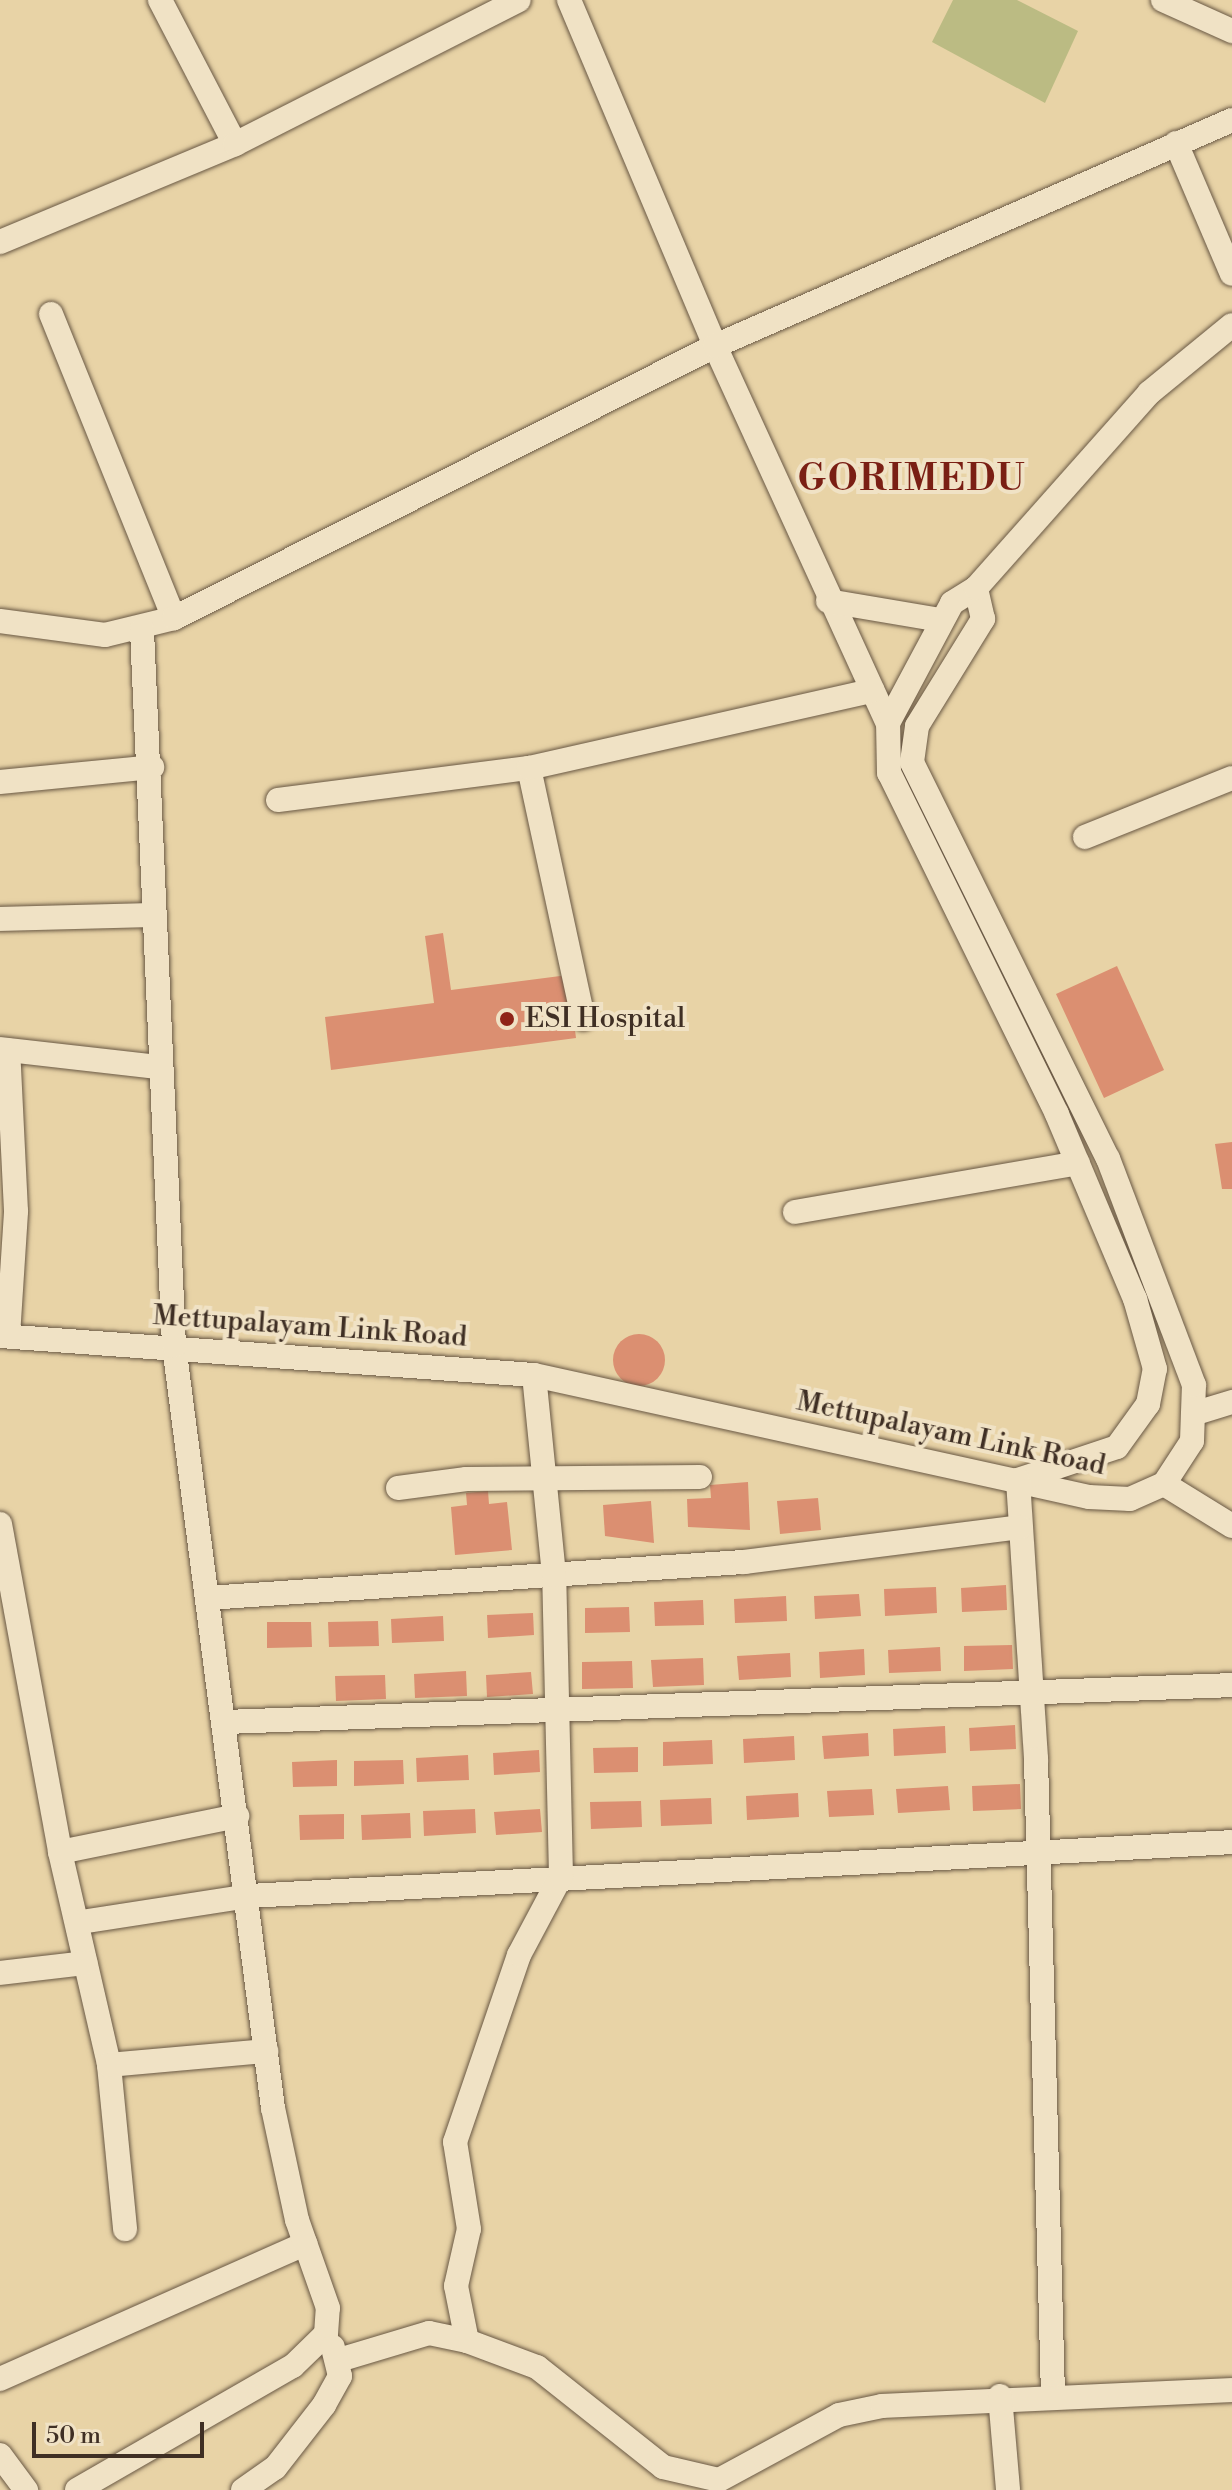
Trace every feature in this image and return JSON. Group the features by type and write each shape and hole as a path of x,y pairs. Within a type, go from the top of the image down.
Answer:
{"street":[{"path":"160,0 235,144"},
{"path":"0,242 235,144 519,0"},
{"path":"569,0 715,346 828,601 888,723 889,773 1078,1163 1135,1299 1155,1369 1148,1404 1117,1447 1018,1480 1038,1850 1053,2394"},
{"path":"1163,0 1232,31"},
{"path":"0,621 52,633 142,630 174,618 715,346 1232,120"},
{"path":"1176,143 1232,274"},
{"path":"51,314 174,618"},
{"path":"888,723 940,620 976,588 1149,393 1232,325"},
{"path":"976,588 983,619 917,726 912,762 1108,1159 1194,1385 1196,1413 1187,1452 1164,1484 1232,1526"},
{"path":"828,601 940,620"},
{"path":"142,630 152,767 150,915 174,1346 249,1896 280,2151 305,2244 328,2308 326,2334 339,2360 340,2376 299,2442 243,2490"},
{"path":"278,800 529,768 872,691"},
{"path":"0,782 152,767"},
{"path":"529,768 583,1018"},
{"path":"1085,837 1232,778"},
{"path":"0,919 150,915"},
{"path":"4,1336 16,1211 4,1050 159,1067"},
{"path":"795,1212 1078,1163"},
{"name":"Mettupalayam Link Road","path":"4,1336 174,1346 534,1375 1018,1480 1130,1499 1164,1484"},
{"path":"467,2341 456,2286 469,2229 455,2142 519,1955 561,1876 554,1575 534,1375"},
{"path":"1196,1413 1232,1402"},
{"path":"398,1488 544,1477 700,1477"},
{"path":"0,1524 60,1852 81,1922 85,1963 109,2065 125,2229"},
{"path":"207,1598 760,1560 1020,1527"},
{"path":"225,1722 557,1714 1232,1685"},
{"path":"60,1852 237,1816"},
{"path":"81,1922 249,1896 561,1876 1232,1842"},
{"path":"0,1973 85,1963"},
{"path":"109,2065 266,2051"},
{"path":"0,2379 305,2244"},
{"path":"339,2360 429,2333 467,2341 537,2367 663,2467 692,2479 719,2480 757,2465 839,2415 1000,2396 1232,2390"},
{"path":"77,2490 293,2366 326,2334"},
{"path":"1000,2396 1008,2490"},
{"path":"0,2455 26,2490"}],"green space":[{"path":"953,0 1017,0 1078,31 1045,103 932,42"}],"building":[{"path":"443,933 451,990 568,975 576,1038 331,1070 325,1017 434,1003 425,936"},
{"path":"1117,966 1164,1070 1104,1098 1056,994"},
{"path":"1232,1142 1232,1189 1222,1189 1215,1144"},
{"path":"639,1334 657,1342 665,1360 657,1378 639,1386 621,1378 613,1360 621,1342"},
{"path":"748,1482 750,1530 688,1527 687,1499 711,1498 710,1485"},
{"path":"488,1491 489,1504 507,1502 512,1550 455,1555 451,1507 467,1505 466,1493"},
{"path":"818,1498 821,1530 780,1534 777,1501"},
{"path":"651,1501 654,1543 605,1536 603,1505"},
{"path":"1006,1585 1007,1610 962,1612 961,1588"},
{"path":"936,1587 937,1613 885,1616 884,1589"},
{"path":"859,1594 861,1616 815,1619 814,1596"},
{"path":"786,1596 787,1621 735,1623 734,1599"},
{"path":"703,1600 704,1625 655,1626 654,1602"},
{"path":"629,1607 630,1632 585,1633 585,1608"},
{"path":"533,1613 534,1635 488,1638 487,1615"},
{"path":"443,1616 444,1641 392,1643 391,1619"},
{"path":"378,1621 379,1646 329,1647 328,1622"},
{"path":"267,1622 311,1622 312,1647 267,1648"},
{"path":"1012,1645 1013,1669 964,1671 964,1646"},
{"path":"940,1647 941,1671 889,1673 888,1650"},
{"path":"864,1649 865,1675 820,1678 819,1652"},
{"path":"790,1653 791,1677 739,1680 737,1656"},
{"path":"703,1658 704,1685 653,1687 651,1660"},
{"path":"632,1661 633,1688 582,1689 582,1662"},
{"path":"466,1671 467,1696 415,1698 414,1674"},
{"path":"531,1672 533,1694 487,1697 486,1675"},
{"path":"385,1675 386,1699 336,1701 335,1676"},
{"path":"1015,1725 1016,1749 970,1751 969,1728"},
{"path":"945,1726 946,1753 894,1756 893,1729"},
{"path":"868,1733 869,1756 824,1759 822,1736"},
{"path":"794,1736 795,1760 744,1763 743,1739"},
{"path":"712,1740 713,1764 663,1766 663,1742"},
{"path":"638,1747 638,1772 594,1773 593,1748"},
{"path":"539,1750 540,1772 494,1775 493,1753"},
{"path":"468,1755 469,1780 417,1782 416,1758"},
{"path":"337,1760 337,1786 293,1787 292,1762"},
{"path":"403,1760 404,1784 354,1786 354,1761"},
{"path":"1020,1784 1021,1809 973,1811 972,1786"},
{"path":"948,1786 950,1810 898,1813 896,1789"},
{"path":"872,1789 874,1815 829,1817 827,1791"},
{"path":"798,1793 799,1817 747,1820 746,1796"},
{"path":"711,1798 712,1824 661,1826 660,1800"},
{"path":"641,1801 642,1827 591,1829 590,1802"},
{"path":"475,1809 476,1833 424,1836 423,1811"},
{"path":"540,1809 542,1832 496,1835 494,1812"},
{"path":"410,1813 411,1838 362,1840 361,1815"},
{"path":"344,1814 344,1839 300,1840 299,1815"}],"place":[{"name":"ESI Hospital","path":"507,1019"}],"district":[{"name":"GORIMEDU","path":"912,480"}]}
